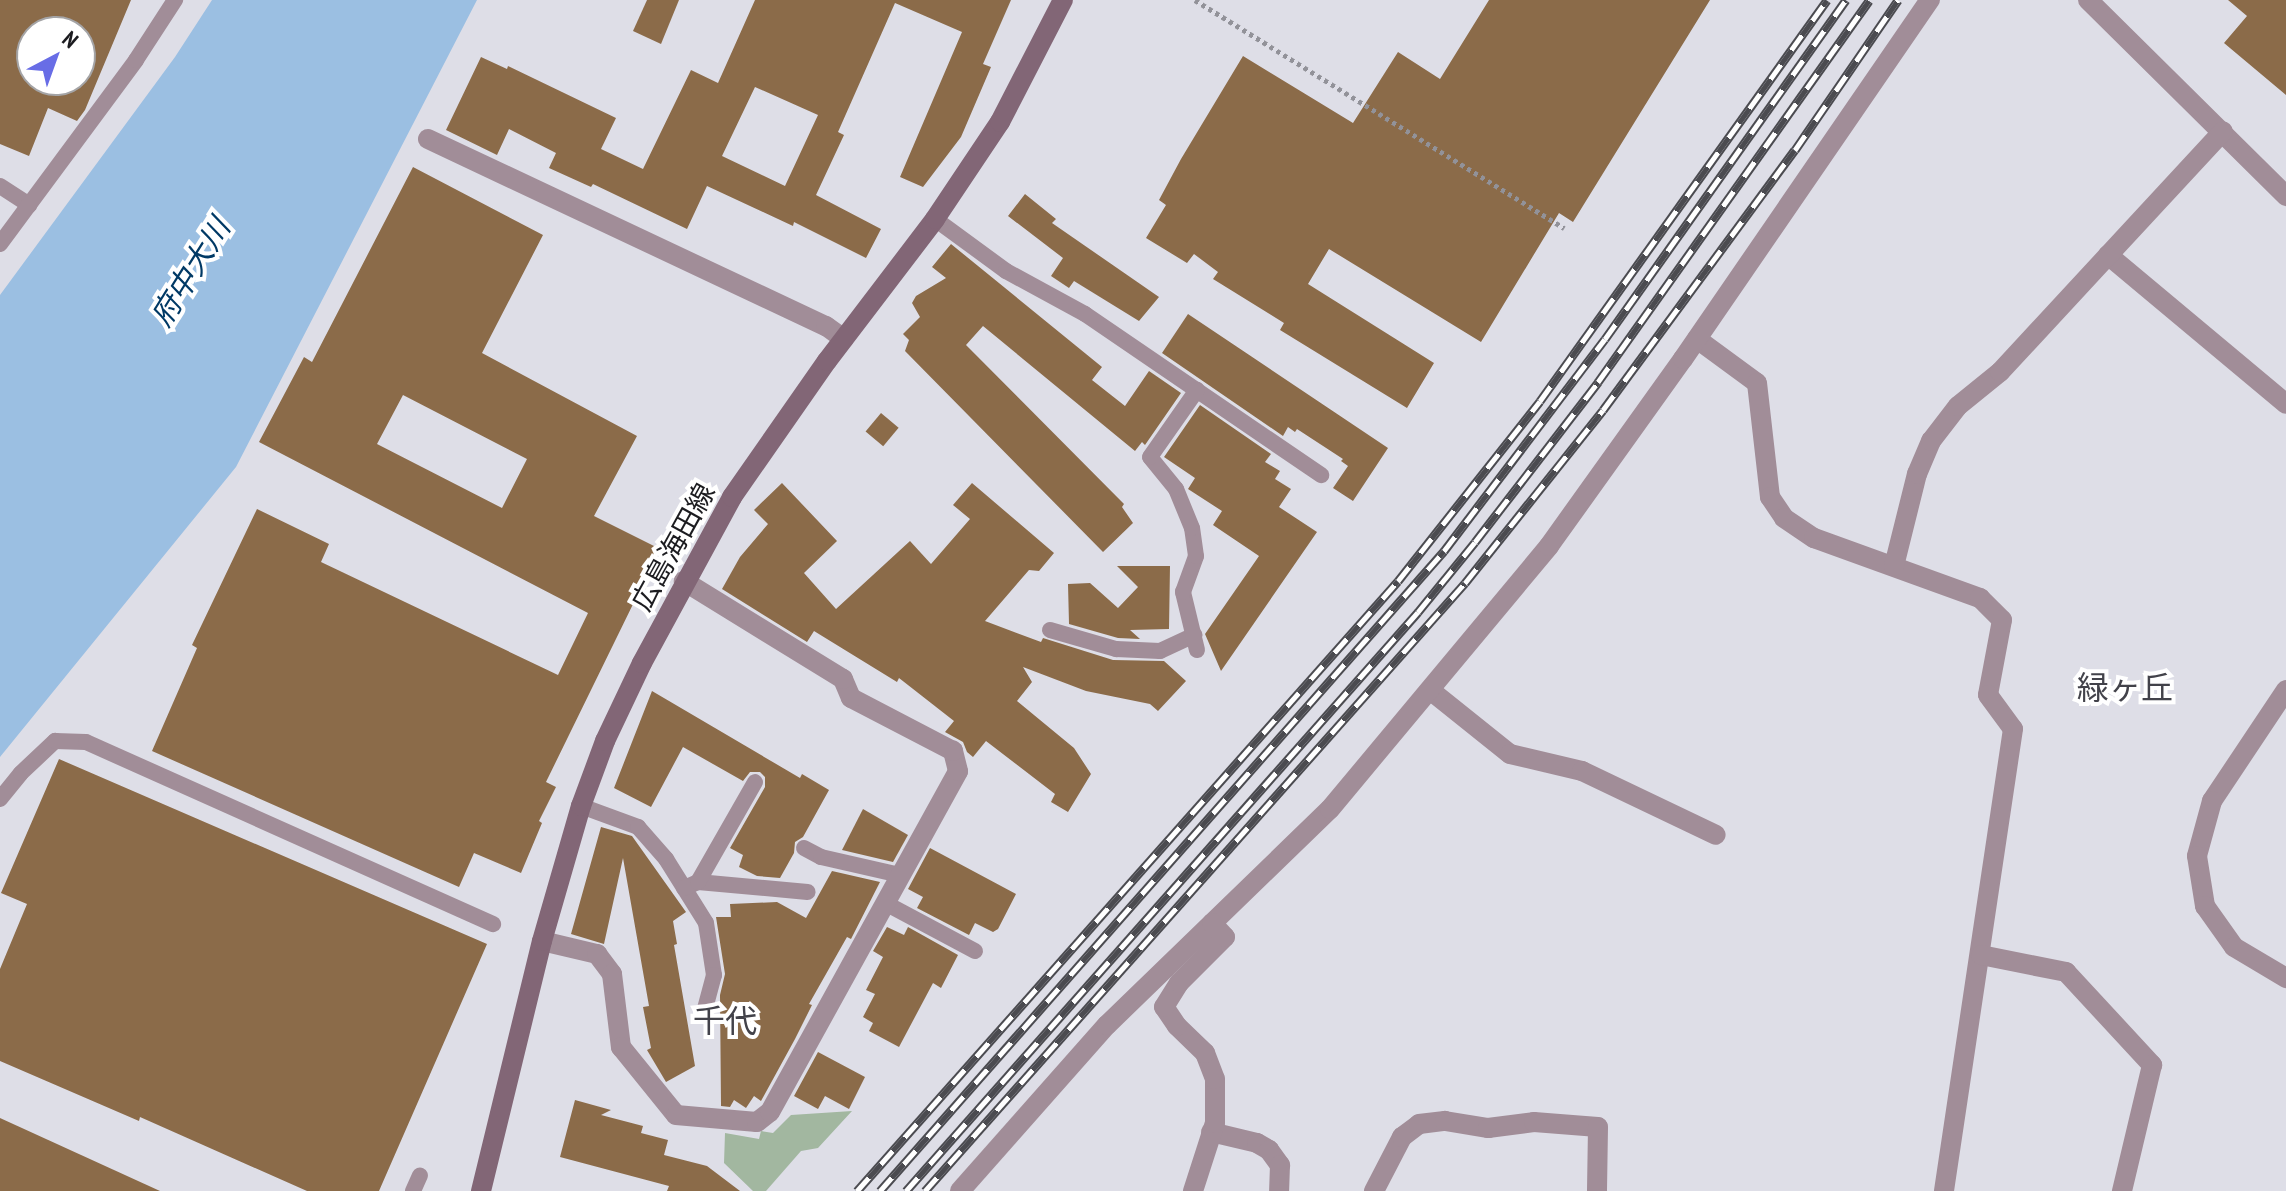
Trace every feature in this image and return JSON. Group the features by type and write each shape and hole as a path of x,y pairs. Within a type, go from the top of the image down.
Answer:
{"main road":[{"name":"広島海田線","path":"481,1191 542,941 581,806 605,741 684,581 732,497 844,339 935,219 1000,122 1063,0"}],"street":[{"path":"960,1191 1107,1025 1330,809 1549,546 1697,339 1930,0"},
{"path":"2088,0 2286,196"},
{"path":"1894,566 1917,474 1931,441 1958,406 2000,372 2223,131"},
{"path":"428,139 826,326 844,339"},
{"path":"2108,255 2286,404"},
{"path":"1697,339 1757,383 1770,497 1784,518 1814,538 1980,598 2002,620 1988,695 2013,729 1944,1191"},
{"path":"542,941 597,954 612,974 621,1047 676,1115 757,1122 770,1112 958,771 953,751 851,698 843,679 684,581"},
{"path":"1430,690 1510,754 1582,771 1716,835"},
{"path":"2286,690 2212,801 2197,856 2205,906 2234,947 2286,978"},
{"path":"1193,1191 1211,1132 1215,1079 1205,1053 1177,1026 1164,1007 1179,983 1225,937 1212,923"},
{"path":"1981,955 2066,972 2152,1065 2122,1191"},
{"path":"1374,1191 1402,1137 1419,1124 1445,1121 1488,1128 1534,1122 1598,1127 1597,1191"},
{"path":"1211,1132 1257,1143 1269,1150 1280,1165 1279,1191"}],"lane":[{"path":"0,244 136,60 175,0"},
{"path":"0,186 29,205"},
{"path":"935,219 1006,271 1085,314 1321,475"},
{"path":"1050,630 1116,649 1160,651 1196,643 1183,592 1196,556 1192,528 1176,489 1150,457 1197,390"},
{"path":"0,799 21,773 55,741 86,742 493,924"},
{"path":"691,885 755,782"},
{"path":"581,806 638,827 691,885 706,923 714,975 704,1012"},
{"path":"804,848 821,857 900,875"},
{"path":"691,885 808,892"},
{"path":"885,903 975,951"}],"path":[{"path":"1195,0 1564,228"}],"green space":[{"path":"852,1111 818,1148 801,1151 766,1191 753,1191 724,1163 725,1133 759,1139 761,1131 773,1133 791,1115"}],"water":[{"name":"府中大川","path":"212,0 477,0 236,467 0,757 0,295 175,57"}],"building":[{"path":"0,0 131,0 96,84 96,16 16,16 16,96 91,96 77,121 48,108 29,156 0,144"},
{"path":"647,0 679,0 661,44 633,31"},
{"path":"755,0 1011,0 983,64 991,67 961,137 923,187 900,177 962,32 895,3 838,132 844,135 816,195 881,229 866,258 794,222 793,226 707,186 687,229 593,184 591,187 549,168 556,153 509,129 497,155 446,130 481,57 507,69 508,66 616,118 601,149 643,169 691,70 718,83","holes":["755,87 818,115 785,186 722,156"]},
{"path":"1489,0 1710,0 1573,222 1559,213 1481,342 1329,249 1308,284 1434,363 1407,408 1280,330 1284,323 1213,279 1218,272 1194,254 1187,263 1146,238 1166,205 1159,200 1243,56 1353,123 1398,52 1440,79"},
{"path":"2228,0 2286,0 2286,95 2224,43 2247,16"},
{"path":"413,167 543,235 482,353 637,436 594,516 660,549 546,782 556,787 539,821 542,823 521,873 474,853 459,887 152,751 197,648 192,645 257,509 329,544 321,562 558,675 588,613 259,442 304,357 312,362","holes":["403,395 527,459 502,508 377,444"]},
{"path":"1025,194 1056,219 1052,223 1159,297 1139,321 1074,281 1069,288 1051,276 1063,258 1008,216"},
{"path":"951,244 1102,367 1092,380 1125,406 1149,371 1181,393 1145,445 1142,442 1135,451 983,326 966,345 1124,504 1122,507 1133,523 1103,552 905,351 909,340 903,334 920,317 912,303 916,296 946,278 932,267"},
{"path":"1188,314 1388,448 1353,501 1333,488 1348,466 1341,461 1343,459 1297,429 1295,432 1288,427 1283,436 1162,353"},
{"path":"1200,405 1271,454 1265,462 1280,471 1275,479 1291,489 1279,507 1317,532 1221,671 1205,634 1259,556 1213,525 1222,511 1188,489 1195,478 1164,457"},
{"path":"881,413 899,428 883,446 866,431"},
{"path":"782,483 837,541 804,573 836,609 910,541 931,564 970,519 953,505 972,483 1054,553 1039,571 1029,570 985,621 1041,642 1043,638 1113,660 1164,661 1186,681 1158,711 1150,704 1086,691 1023,667 1032,682 1017,701 1074,748 1091,774 1068,812 1051,802 1055,794 986,741 973,757 963,742 945,732 954,721 899,678 897,682 814,631 807,642 722,589 740,557 768,524 754,510"},
{"path":"1117,566 1170,566 1169,629 1130,630 1140,639 1118,638 1069,624 1068,584 1090,583 1118,608 1138,587"},
{"path":"652,691 800,778 802,774 829,790 803,837 795,842 794,853 780,878 757,876 739,867 743,855 730,848 765,787 765,777 760,772 750,772 743,781 683,747 651,807 614,788"},
{"path":"59,759 487,944 379,1191 307,1191 140,1117 139,1121 0,1061 0,969 27,904 1,893"},
{"path":"863,809 908,835 893,862 842,850"},
{"path":"601,827 632,836 686,912 673,921 677,944 674,945 695,1066 666,1082 647,1050 651,1048 643,1007 649,1006 623,858 604,944 571,934"},
{"path":"930,848 1016,894 998,929 993,932 975,923 969,935 917,908 923,897 908,889"},
{"path":"832,871 880,882 851,939 847,937 809,1004 812,1005 761,1101 754,1096 746,1108 734,1100 730,1107 721,1106 720,995 725,974 716,917 731,917 730,904 777,902 806,918"},
{"path":"887,927 904,935 908,927 958,955 941,988 933,983 899,1047 869,1031 873,1023 863,1017 875,994 866,990 883,957 873,951"},
{"path":"818,1052 865,1077 849,1109 825,1096 818,1109 794,1096"},
{"path":"575,1100 611,1110 601,1115 643,1126 641,1133 668,1140 664,1155 707,1166 740,1191 667,1191 669,1186 560,1157"},
{"path":"0,1118 160,1191 0,1191"}],"railway":[{"path":"857,1191 1398,581 1540,401 1827,0"},
{"path":"880,1191 1444,551 1605,339 1846,0"},
{"path":"906,1191 1418,612 1475,542 1598,382 1869,0"},
{"path":"925,1191 1465,583 1603,410 1795,150 1898,0"}],"district":[{"name":"緑ヶ丘","path":"2125,687"},
{"name":"千代","path":"725,1020"}]}
